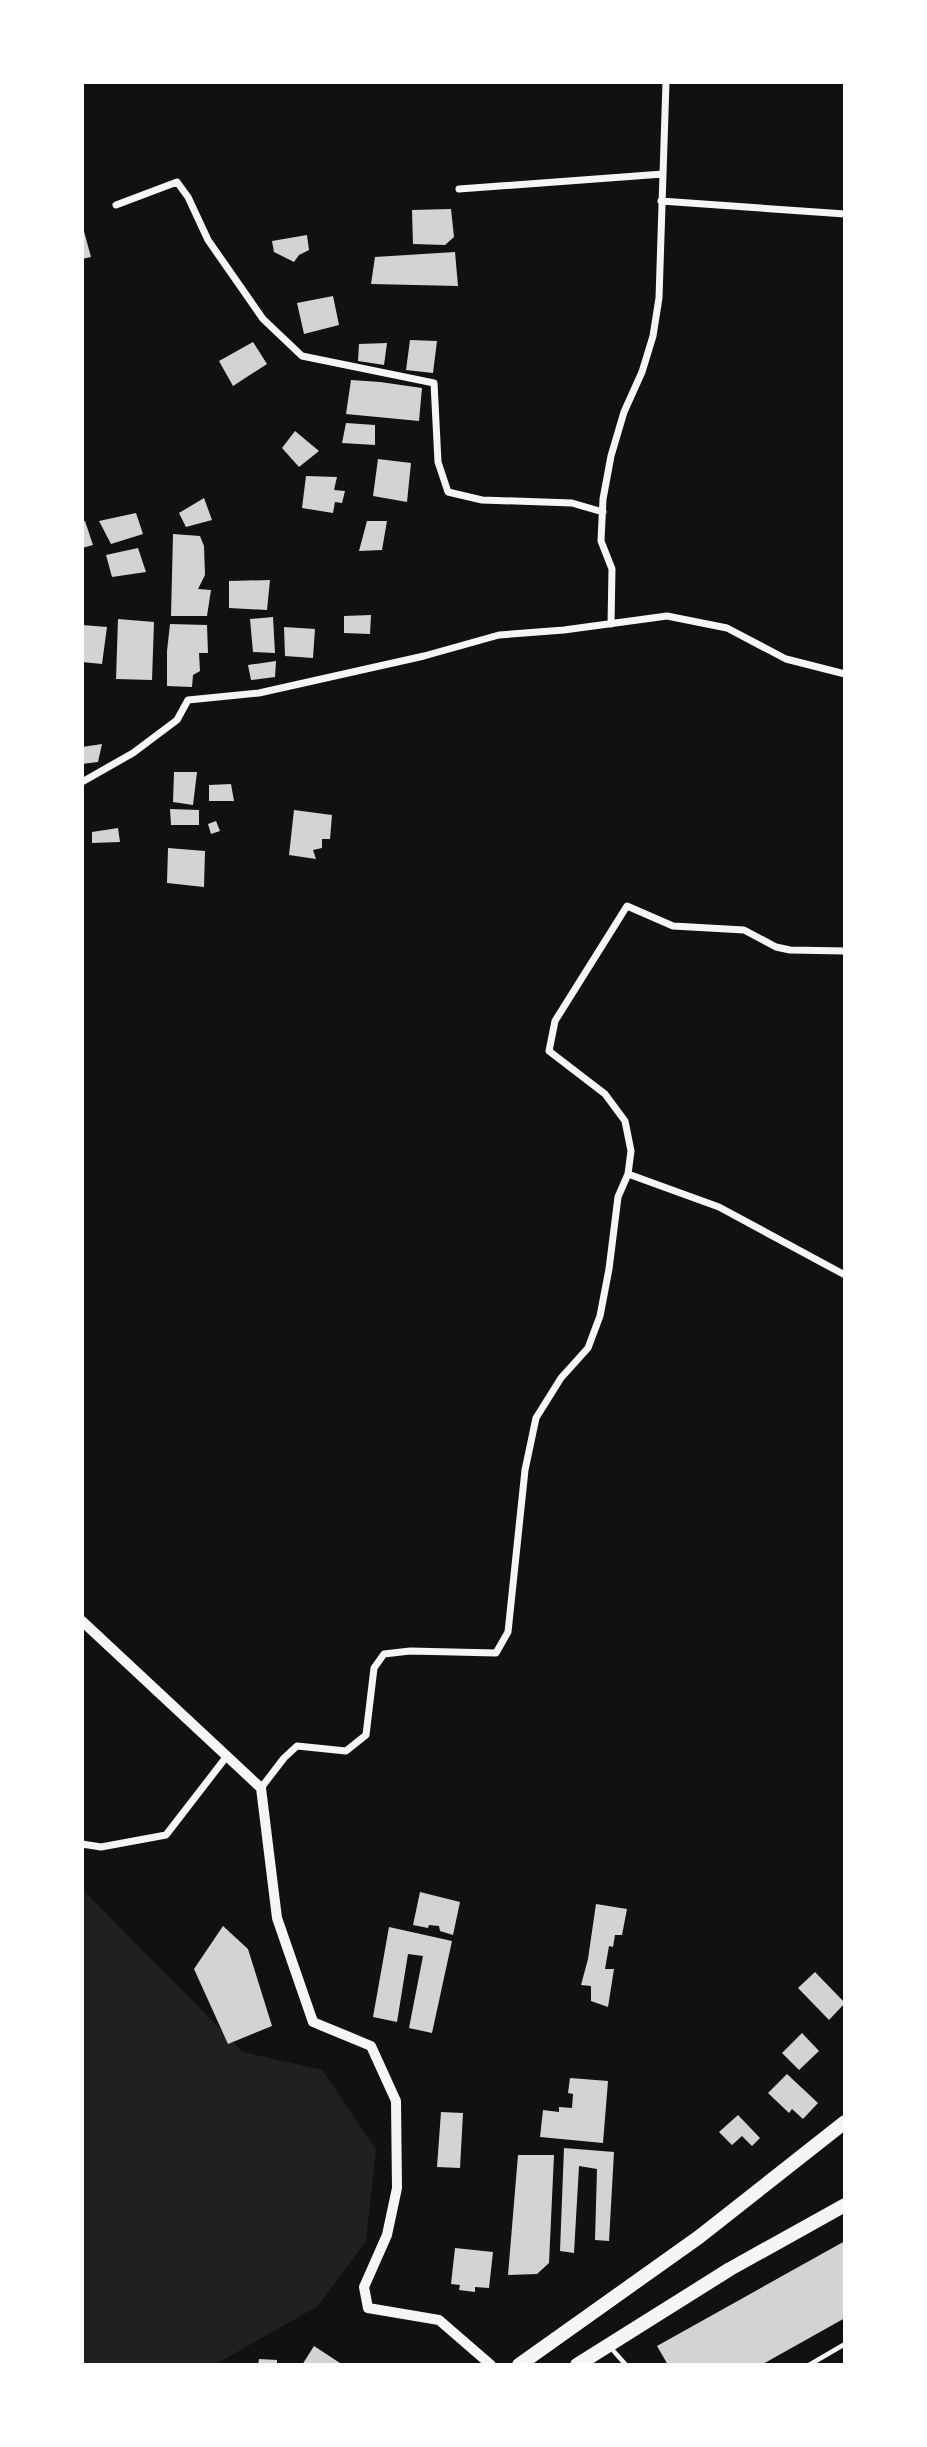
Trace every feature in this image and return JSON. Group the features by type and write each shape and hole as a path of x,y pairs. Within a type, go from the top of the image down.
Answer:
{"highway":[{"path":"519,2365 699,2237 845,2122"},
{"path":"577,2365 730,2269 845,2205"}],"street":[{"path":"611,624 612,569 601,541 603,512 611,456 624,411 642,372 653,336 659,298 666,82"},
{"path":"459,189 663,174"},
{"path":"116,205 177,181 188,197 208,240 263,319 302,356 434,383 438,462 448,492 482,500 572,503 603,512"},
{"path":"661,201 845,214"},
{"path":"82,782 133,753 177,720 188,699 259,693 424,656 499,635 667,616 727,628 786,659 845,674"},
{"path":"261,1788 284,1758 298,1746 346,1751 366,1735 374,1668 384,1654 411,1651 496,1653 508,1632 525,1470 536,1419 561,1378 588,1348 600,1316 618,1197 628,1174 631,1151 625,1121 605,1094 550,1051 555,1021 627,906 673,926 744,930 775,947 790,950 845,950"},
{"path":"628,1174 719,1207 845,1275"},
{"path":"82,1621 261,1788 277,1917 313,2022 371,2046 396,2101 397,2188 387,2235 364,2287 368,2308 439,2320 491,2365"},
{"path":"82,1844 100,1847 166,1835 227,1756"}],"lane":[{"path":"809,2365 845,2344"},
{"path":"607,2345 626,2365"}],"shaded area":[{"path":"82,1889 243,2052 322,2070 376,2149 366,2241 318,2306 214,2365 82,2365"}],"building":[{"path":"451,209 454,237 445,245 413,244 412,210"},
{"path":"82,224 91,257 82,259"},
{"path":"307,235 309,250 299,255 294,262 274,252 272,241"},
{"path":"455,252 458,286 371,284 375,257"},
{"path":"333,296 339,325 304,334 297,303"},
{"path":"410,340 437,341 433,373 406,370"},
{"path":"253,342 267,364 233,386 219,361"},
{"path":"387,343 384,365 358,361 359,344"},
{"path":"351,380 422,388 419,421 346,414"},
{"path":"346,423 375,425 375,445 342,443"},
{"path":"295,431 319,451 299,467 282,448"},
{"path":"378,459 411,463 407,502 373,496"},
{"path":"306,476 337,477 334,490 345,491 342,503 335,502 333,513 302,508"},
{"path":"204,498 212,520 186,527 179,513"},
{"path":"136,513 143,534 111,544 99,521"},
{"path":"82,521 85,521 93,545 82,548"},
{"path":"367,521 387,521 382,550 359,551"},
{"path":"173,534 200,536 204,546 205,575 198,589 211,590 207,616 171,616"},
{"path":"138,548 146,572 112,577 106,555"},
{"path":"270,580 267,610 229,608 229,581"},
{"path":"371,615 370,634 344,633 344,616"},
{"path":"273,617 275,653 253,652 250,619"},
{"path":"118,619 154,622 152,680 116,679"},
{"path":"170,624 207,625 208,653 199,653 200,671 193,675 192,687 167,686"},
{"path":"82,625 107,627 102,664 82,662"},
{"path":"284,627 315,629 313,658 285,656"},
{"path":"276,661 275,677 251,680 248,665"},
{"path":"102,744 98,762 82,764 82,747"},
{"path":"174,772 197,772 193,805 173,802"},
{"path":"231,784 234,801 209,801 209,785"},
{"path":"170,809 199,810 199,825 171,825"},
{"path":"294,810 332,815 330,839 322,839 322,848 313,850 316,859 289,855"},
{"path":"216,821 220,831 211,834 208,824"},
{"path":"118,828 120,842 92,843 92,832"},
{"path":"168,848 205,851 204,887 167,883"},
{"path":"420,1892 460,1902 453,1935 440,1931 439,1926 429,1925 428,1928 413,1925"},
{"path":"596,1904 627,1909 622,1935 615,1935 613,1947 609,1946 605,1969 614,1969 608,2007 591,2001 591,1986 581,1985 588,1959"},
{"path":"223,1926 248,1949 272,2026 228,2044 194,1969"},
{"path":"389,1927 452,1941 432,2033 409,2028 423,1956 408,1954 397,2022 373,2017"},
{"path":"815,1972 845,2003 829,2020 798,1988"},
{"path":"802,2033 819,2051 799,2070 782,2053"},
{"path":"787,2074 818,2103 803,2119 792,2109 789,2113 768,2093"},
{"path":"570,2078 608,2081 603,2143 540,2137 543,2110 559,2112 559,2107 572,2108 573,2094 568,2093"},
{"path":"441,2112 463,2113 460,2168 437,2167"},
{"path":"738,2115 760,2138 752,2146 742,2136 732,2145 719,2132"},
{"path":"564,2148 614,2152 609,2241 595,2240 597,2169 579,2166 574,2253 560,2251"},
{"path":"518,2155 554,2155 549,2263 537,2274 508,2275"},
{"path":"845,2241 845,2318 761,2365 668,2365 657,2346"},
{"path":"455,2248 493,2252 489,2288 475,2287 475,2292 459,2290 460,2285 451,2284"},
{"path":"314,2346 343,2365 302,2365"},
{"path":"259,2359 277,2360 277,2365 258,2365"}]}
